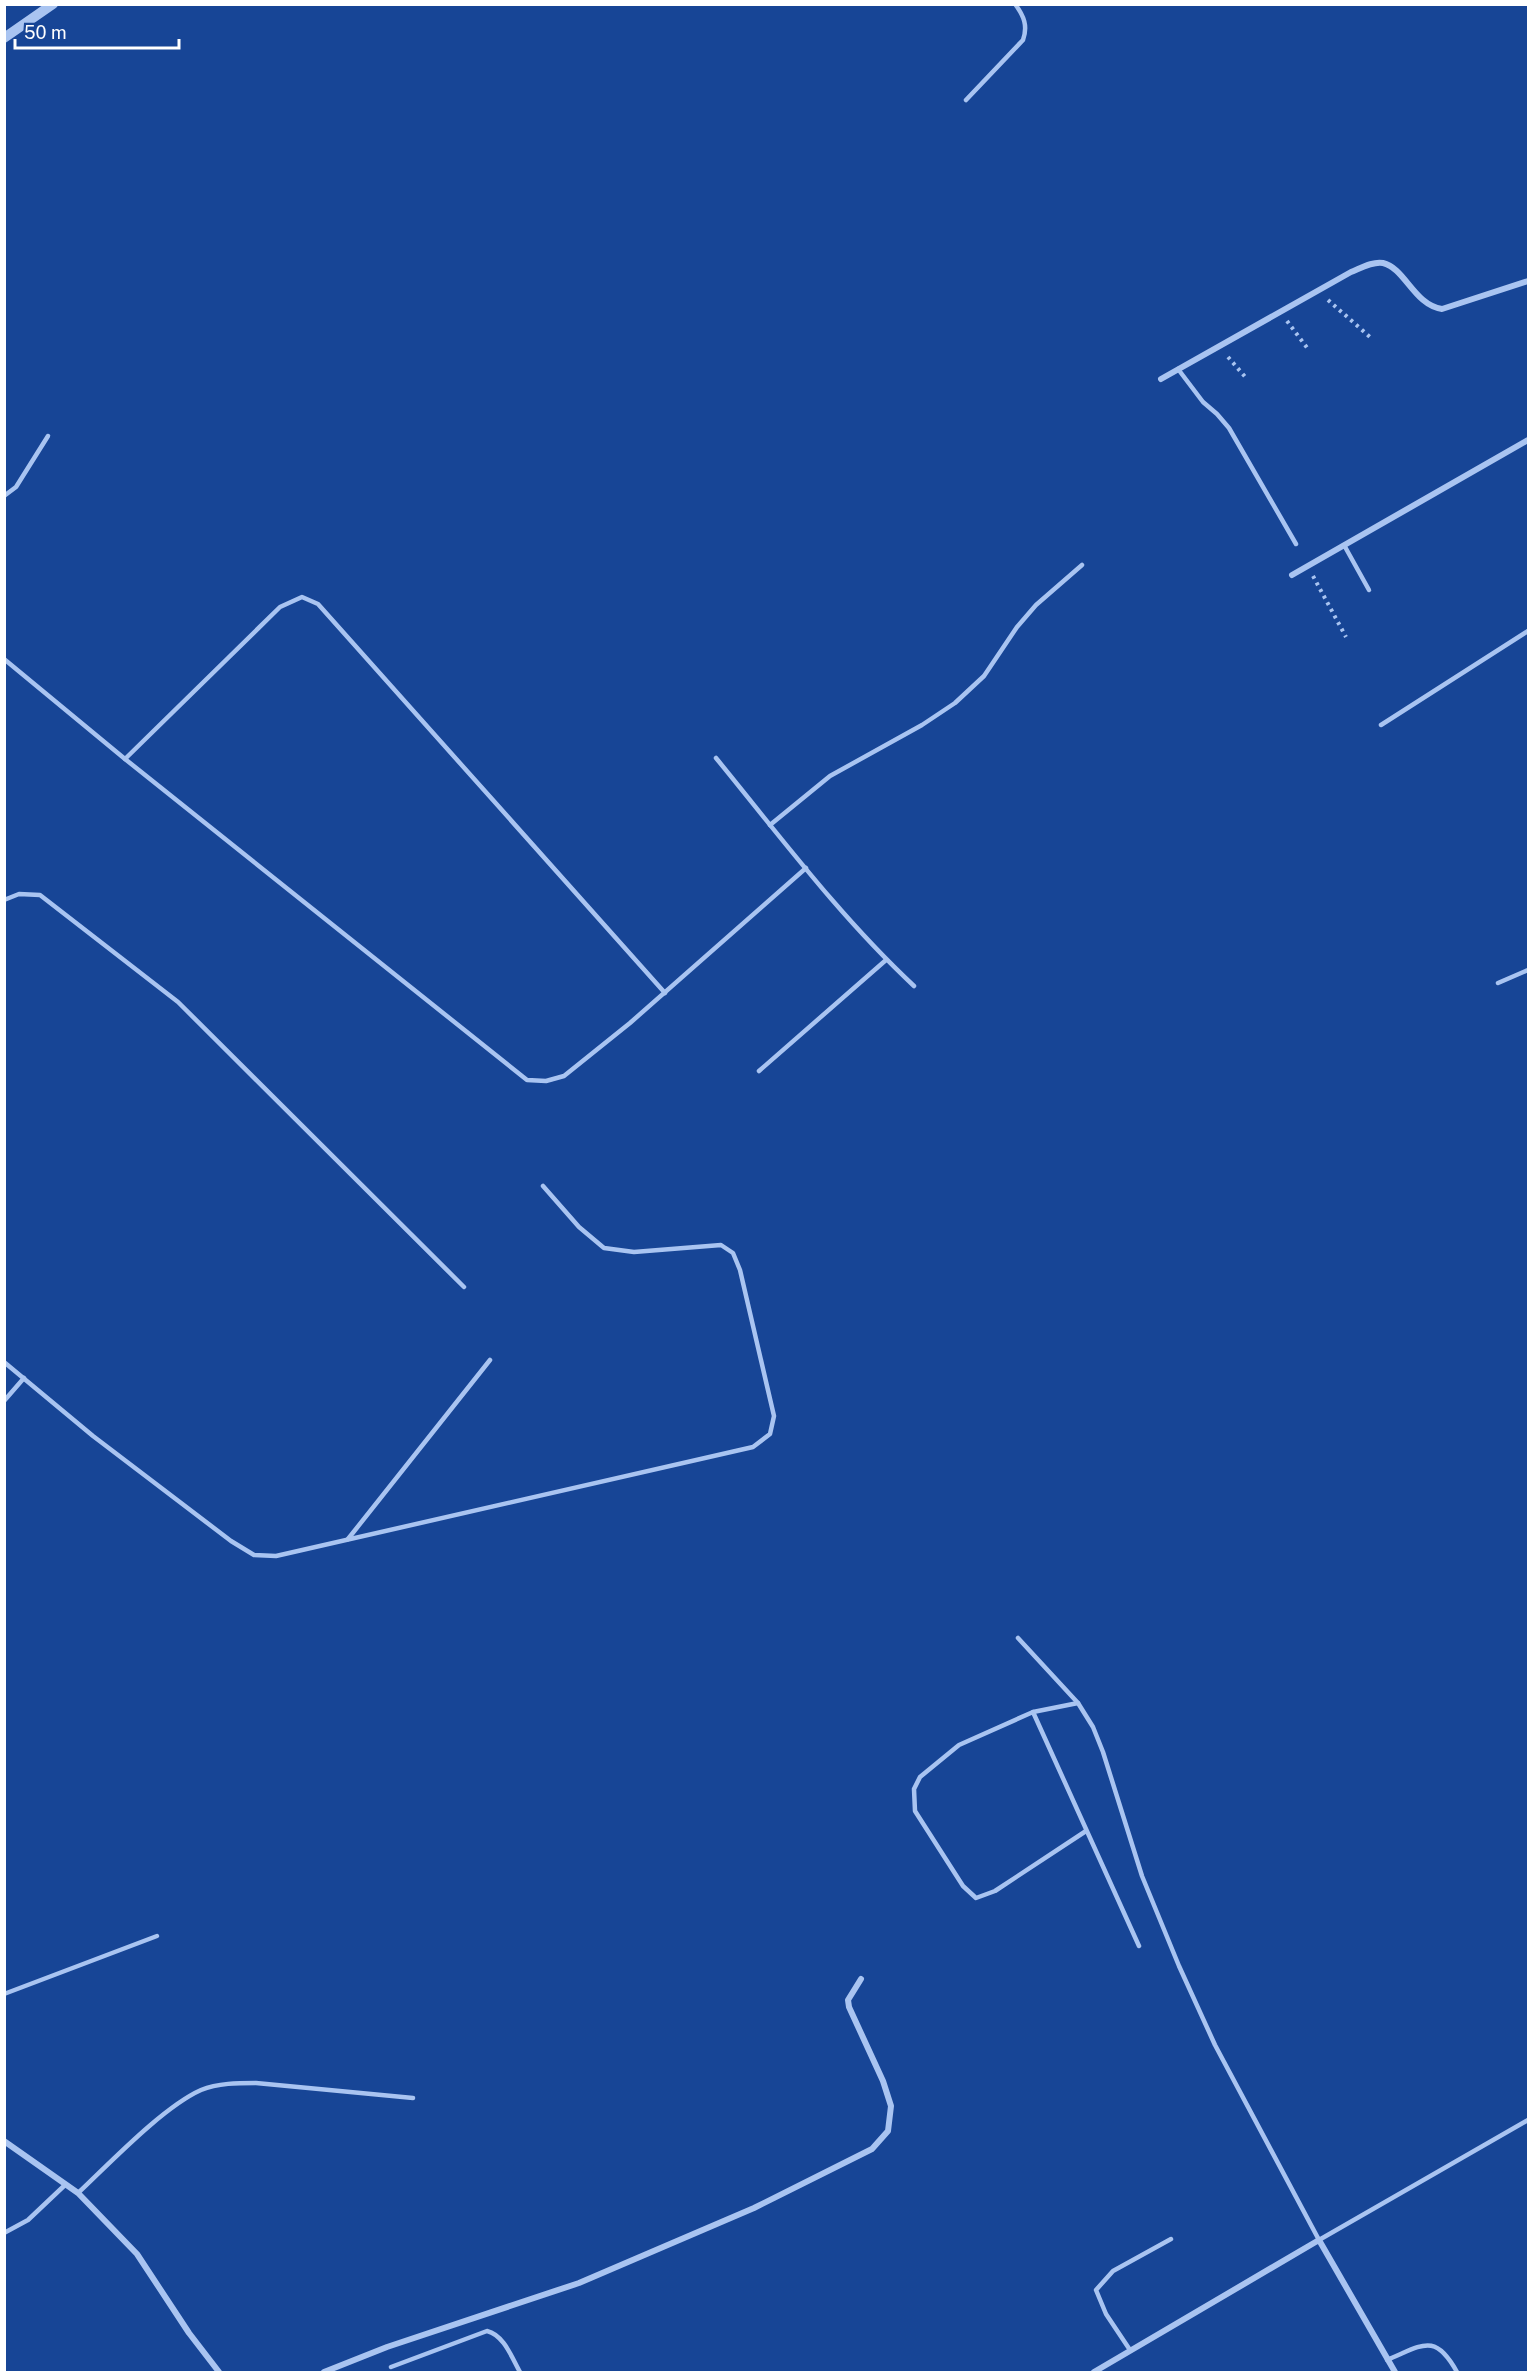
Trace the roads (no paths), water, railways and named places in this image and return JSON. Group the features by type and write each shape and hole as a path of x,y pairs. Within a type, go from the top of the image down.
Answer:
{"street":[{"path":"4,38 53,4"},
{"path":"1161,379 1318,291 1372,264 1384,263 1393,268 1429,306 1442,309 1528,281"},
{"path":"1292,575 1528,440"},
{"path":"324,2373 387,2347 579,2283 754,2208 872,2149 888,2131 891,2106 883,2081 849,2007 848,2000 861,1979"},
{"path":"4,2140 78,2193 137,2254 189,2333 219,2373"},
{"path":"1094,2373 1104,2370 1130,2350 1319,2240 1395,2373"}],"lane":[{"path":"966,100 1023,40 1027,29 1023,14 1015,4"},
{"path":"1178,369 1203,402 1228,428 1296,544"},
{"path":"4,496 16,488 48,436"},
{"path":"1344,545 1369,590"},
{"path":"770,825 830,776 922,725 955,703 984,676 1017,627 1036,605 1082,566"},
{"path":"125,759 280,607 302,597 318,604 665,993"},
{"path":"1381,725 1528,631"},
{"path":"4,659 125,759 527,1080 546,1081 564,1076 665,993 806,868"},
{"path":"716,758 806,868 886,960 914,986"},
{"path":"4,900 19,894 40,895 178,1002 464,1287"},
{"path":"759,1071 886,960"},
{"path":"1498,983 1528,970"},
{"path":"4,1362 139,1471 231,1542 254,1555 276,1556 753,1447 770,1434 774,1416 740,1270 733,1253 721,1245 634,1252 604,1248 579,1227 543,1186"},
{"path":"348,1540 490,1360"},
{"path":"4,1401 24,1378"},
{"path":"1018,1638 1078,1703 1093,1726 1142,1876 1179,1966 1215,2045 1319,2240 1528,2120"},
{"path":"1078,1703 1033,1712 959,1745 945,1754 920,1777 914,1789 915,1811 963,1886 976,1898 995,1891 1086,1831"},
{"path":"1033,1712 1139,1947"},
{"path":"4,1994 157,1936"},
{"path":"78,2193 157,2121 184,2100 203,2089 232,2083 256,2083 413,2098"},
{"path":"4,2233 28,2220 65,2185"},
{"path":"1130,2350 1106,2314 1096,2290 1113,2271 1171,2239"},
{"path":"391,2367 487,2331 495,2333 501,2340 520,2373"},
{"path":"1387,2360 1426,2343 1436,2346 1450,2360 1457,2373"}]}
